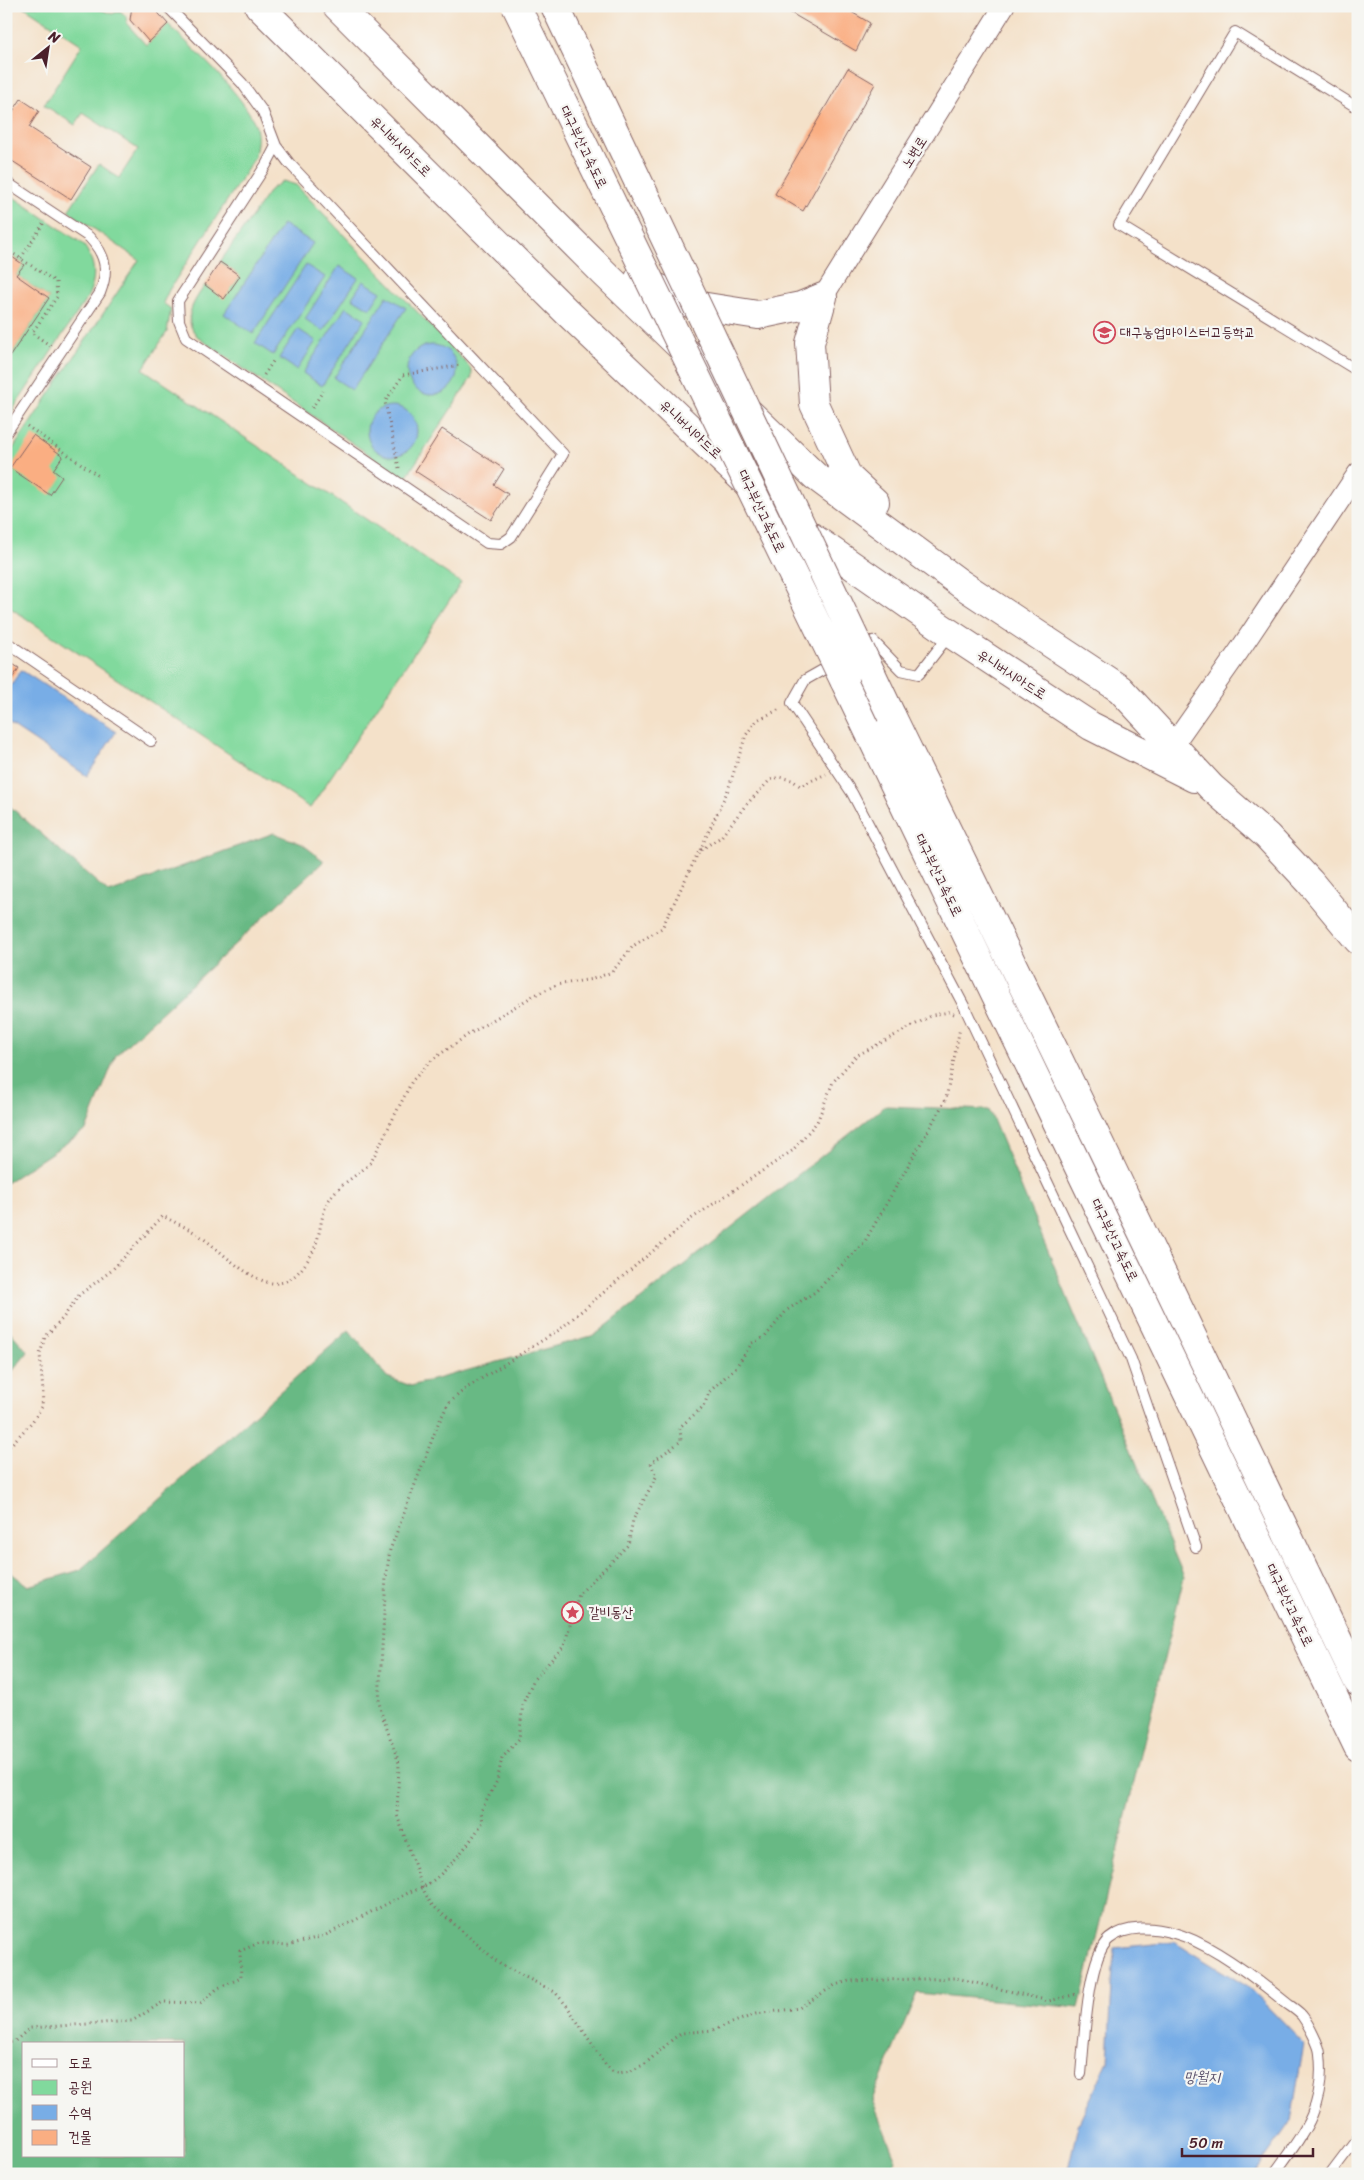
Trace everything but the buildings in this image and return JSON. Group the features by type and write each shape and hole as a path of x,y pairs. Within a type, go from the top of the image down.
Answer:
{"main road":[{"name":"유니버시아드로","path":"259,6 567,312 783,517 950,634 1091,726 1211,787"},
{"name":"유니버시아드로","path":"337,6 562,231 815,476 961,584 1120,689 1211,787 1267,836 1310,882 1358,940"},
{"name":"대구부산고속도로","path":"516,6 844,680 1358,1746"},
{"name":"대구부산고속도로","path":"555,6 891,715 1358,1682"},
{"path":"562,231 638,278 694,306 758,316 801,306 823,297"},
{"path":"823,297 810,343 814,404 848,476 961,584"}],"street":[{"name":"노변로","path":"823,297 1004,6"},
{"path":"1173,745 1239,651 1358,473"}],"lane":[{"path":"168,6 242,83 263,112 276,146 296,170 563,454 511,537 501,544 487,543 186,338 179,321 178,300 266,166 276,146"},
{"path":"1358,108 1235,32 1119,226 1358,371"},
{"path":"6,182 89,236 98,247 104,263 106,278 100,293 6,433"},
{"path":"950,634 918,674 901,670 873,641 806,680 792,703 852,793 965,1008 1131,1359 1196,1547"},
{"path":"6,642 151,741"},
{"path":"1082,2074 1089,1990 1098,1960 1107,1940 1122,1931 1154,1928 1176,1933 1201,1944 1261,1983 1302,2016 1320,2053 1320,2095 1307,2129 1274,2174"},
{"path":"1330,2174 1358,2137"}],"path":[{"path":"21,258 51,212"},
{"path":"6,249 56,282 57,297 32,333 60,352"},
{"path":"396,456 385,402 403,375 457,366"},
{"path":"305,419 323,392"},
{"path":"16,419 100,477"},
{"path":"6,1450 32,1422 42,1407 43,1392 40,1354 42,1344 79,1295 110,1272 163,1216 199,1235 259,1279 276,1284 290,1280 302,1267 316,1246 325,1208 330,1198 336,1190 364,1170 370,1162 412,1081 432,1060 469,1034 533,996 556,985 593,979 612,972 634,946 662,928 728,790 746,735 757,720 792,703"},
{"path":"699,851 721,837 745,806 770,780 779,778 792,780 800,786 835,769"},
{"path":"6,2044 15,2041 30,2028 132,2021 163,2002 201,2003 218,1988 241,1978 240,1951 259,1943 288,1945 324,1936 412,1891 423,1889 464,1851 483,1822 481,1811 497,1781 502,1758 519,1739 523,1703 534,1679 564,1646 578,1594 628,1545 633,1520 656,1477 652,1463 681,1442 680,1427 704,1406 709,1392 736,1367 752,1343 766,1337 787,1310 815,1292 864,1243 946,1099 965,1008"},
{"path":"961,1022 954,1014 949,1012 933,1015 856,1056 833,1082 817,1122 792,1150 691,1219 559,1330 464,1389 448,1404 438,1424 390,1550 386,1576 380,1678 381,1712 399,1763 397,1815 423,1889 431,1904 501,1965 555,1992 567,2006 605,2064 612,2071 618,2073 631,2071 645,2064 673,2038 682,2033 713,2030 756,2014 799,2008 836,1985 849,1981 956,1978 1049,2001 1089,1990"}],"green space":[{"path":"23,6 91,6 112,14 120,11 126,16 127,24 146,45 168,24 228,85 249,112 255,124 257,142 254,159 169,290 163,303 171,309 167,332 143,369 461,583 310,808 6,605 6,459 139,260 68,211 99,164 119,178 138,149 83,113 75,125 44,105 82,45"},
{"path":"283,181 296,185 469,366 472,372 472,377 405,479 200,339 191,325 190,312 196,298 205,285 224,298 240,276 220,262 271,189"},
{"path":"6,192 83,244 93,264 94,277 87,298 6,420 6,362 49,298 16,275 24,264 9,255 6,259"},
{"path":"6,803 109,893 274,833 302,844 324,861 116,1055 86,1130 6,1183"},
{"path":"885,1106 989,1110 1184,1577 1079,2008 917,1993 872,2100 896,2160 885,2174 6,2174 6,1569 28,1586 80,1570 349,1330 387,1377 411,1386 595,1335"},
{"path":"6,1327 28,1352 6,1379"}],"water":[{"path":"283,224 313,243 253,334 224,314"},
{"path":"306,265 325,277 273,355 255,343"},
{"path":"339,266 358,278 323,331 305,319"},
{"path":"363,281 381,292 370,309 352,298"},
{"path":"387,296 406,308 352,390 334,378"},
{"path":"346,307 365,319 322,386 303,373"},
{"path":"298,329 316,341 297,370 279,358"},
{"path":"427,345 437,345 450,352 457,365 457,375 450,388 437,395 427,395 418,391 411,384 407,375 407,365 411,356 418,349"},
{"path":"387,406 397,406 410,413 417,426 417,436 410,449 397,456 387,456 378,452 371,445 367,436 367,426 371,417 378,410"},
{"path":"21,670 116,732 87,776 6,722 6,692"},
{"name":"망월지","path":"1174,1942 1248,1987 1304,2044 1291,2121 1254,2174 1067,2174 1078,2125 1108,2061 1114,1948"}],"place":[{"name":"대구농업마이스터고등학교","path":"1104,332"},
{"name":"갈비동산","path":"572,1612"}]}
